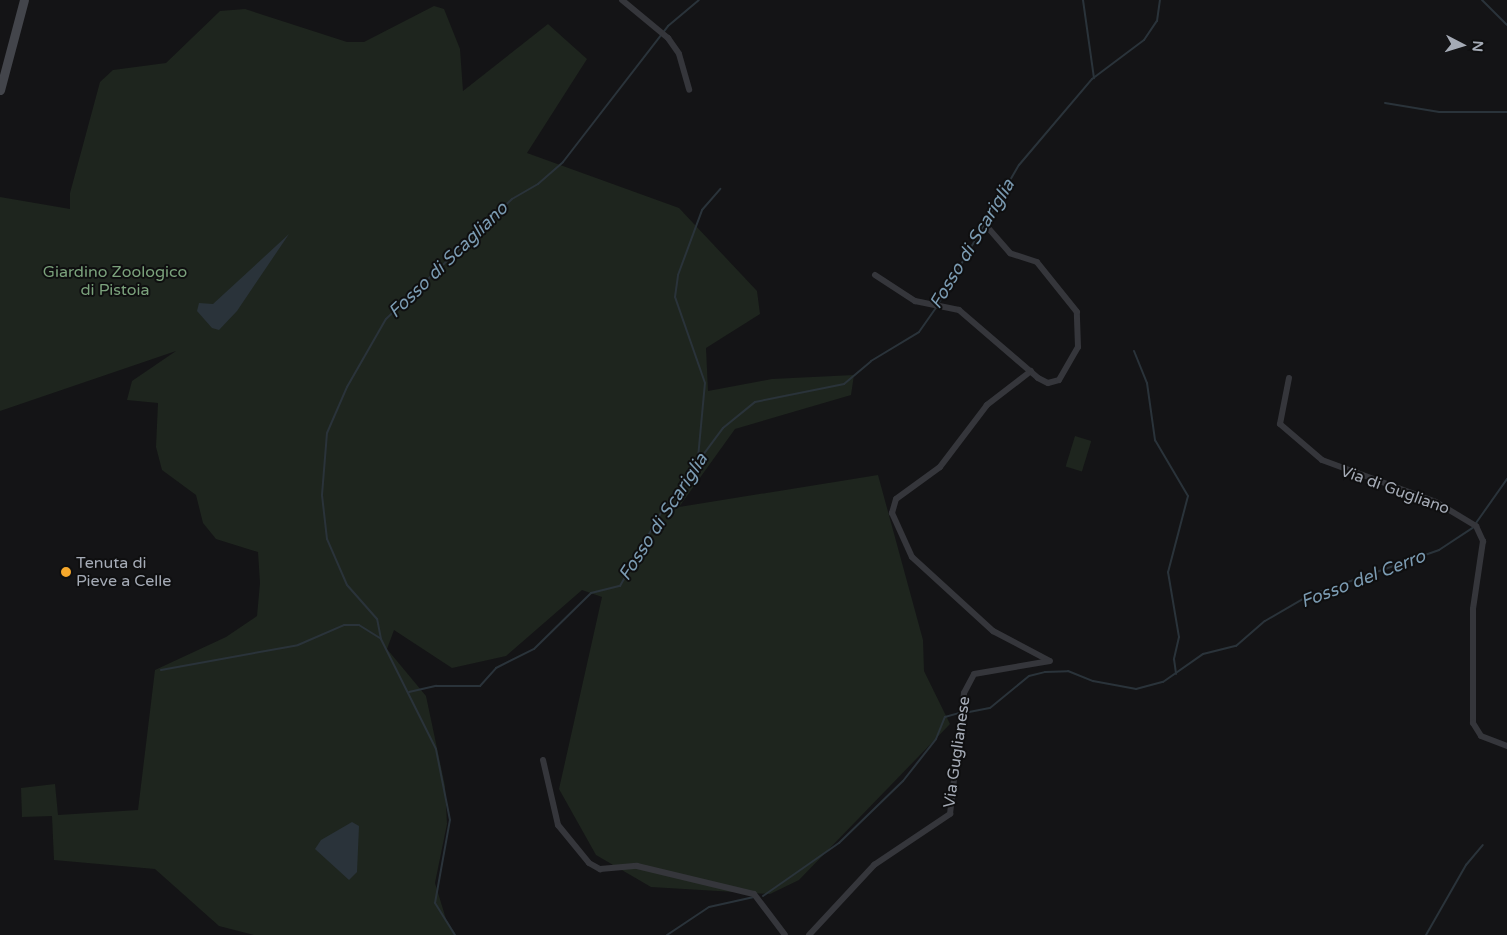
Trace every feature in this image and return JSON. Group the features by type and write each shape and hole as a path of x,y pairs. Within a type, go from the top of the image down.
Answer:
{"main road":[{"path":"0,90 24,0"}],"street":[{"path":"622,0 668,38 679,54 688,90"},
{"path":"875,275 914,301 946,304 966,314 1031,371 1048,383 1064,376 1078,347 1077,312 1036,262 1010,253 989,229"},
{"name":"Via Guglianese","path":"809,935 874,865 950,814 964,693 974,674 1050,661 993,631 912,557 892,512 896,499 940,467 987,405 1031,371"},
{"name":"Via di Gugliano","path":"1289,378 1280,424 1322,460 1436,502 1476,526 1482,541 1473,609 1473,723 1482,736 1507,746"},
{"path":"543,760 558,826 589,863 600,869 637,866 754,894 785,935"}],"green space":[{"name":"Giardino Zoologico di Pistoia","path":"434,6 444,9 460,49 463,91 548,24 587,59 527,153 679,208 757,291 760,314 706,348 708,391 772,379 854,375 851,395 735,429 679,507 878,475 923,640 924,671 950,724 799,880 770,894 651,887 596,855 559,789 602,597 582,590 506,656 452,668 394,630 387,649 426,696 445,786 447,824 435,883 446,919 456,935 254,935 219,926 155,869 54,860 52,816 22,817 21,788 55,784 58,815 138,810 155,670 226,637 257,616 260,583 258,552 216,539 203,523 196,495 162,470 156,447 158,403 127,400 132,381 176,351 0,411 0,197 70,209 70,193 100,82 113,70 166,63 220,11 245,9 347,42 364,42"},
{"path":"1075,436 1091,441 1082,472 1066,467"}],"shaded area":[{"path":"289,234 237,311 219,330 212,328 197,311 199,303 213,304"},
{"path":"352,822 359,826 357,872 349,880 315,849 321,840"}],"waterway":[{"name":"Fosso di Scagliano","path":"455,935 435,903 450,820 436,749 381,639 377,619 347,585 327,539 322,495 327,433 347,387 386,319 512,199 538,184 563,162 668,26 699,0"},
{"path":"1083,0 1094,78"},
{"name":"Fosso di Scariglia","path":"938,304 1019,165 1092,79 1144,40 1157,21 1160,0"},
{"path":"1482,0 1507,25"},
{"path":"1385,103 1439,112 1507,112"},
{"path":"698,458 705,383 675,297 678,275 702,210 720,189"},
{"name":"Fosso di Scariglia","path":"409,692 436,686 480,686 496,668 534,649 591,593 620,586 663,509 723,428 755,402 844,384 871,361 919,332 936,308"},
{"path":"1134,351 1147,383 1155,440 1188,496 1168,572 1179,637 1174,659 1176,674"},
{"name":"Fosso del Cerro","path":"1476,523 1507,479"},
{"name":"Fosso del Cerro","path":"964,713 990,708 1029,676 1045,672 1068,671 1093,681 1136,689 1163,682 1203,654 1236,646 1265,621 1308,596 1439,550 1474,527"},
{"path":"161,670 298,645 344,625 359,625 380,638"},
{"name":"Fosso del Cerro","path":"763,896 839,843 903,781 936,739 945,717 959,713"},
{"path":"1426,935 1466,865 1483,845"},
{"name":"Fosso del Cerro","path":"667,935 709,907 754,897"}],"place":[{"name":"Tenuta di Pieve a Celle","path":"66,572"}]}
